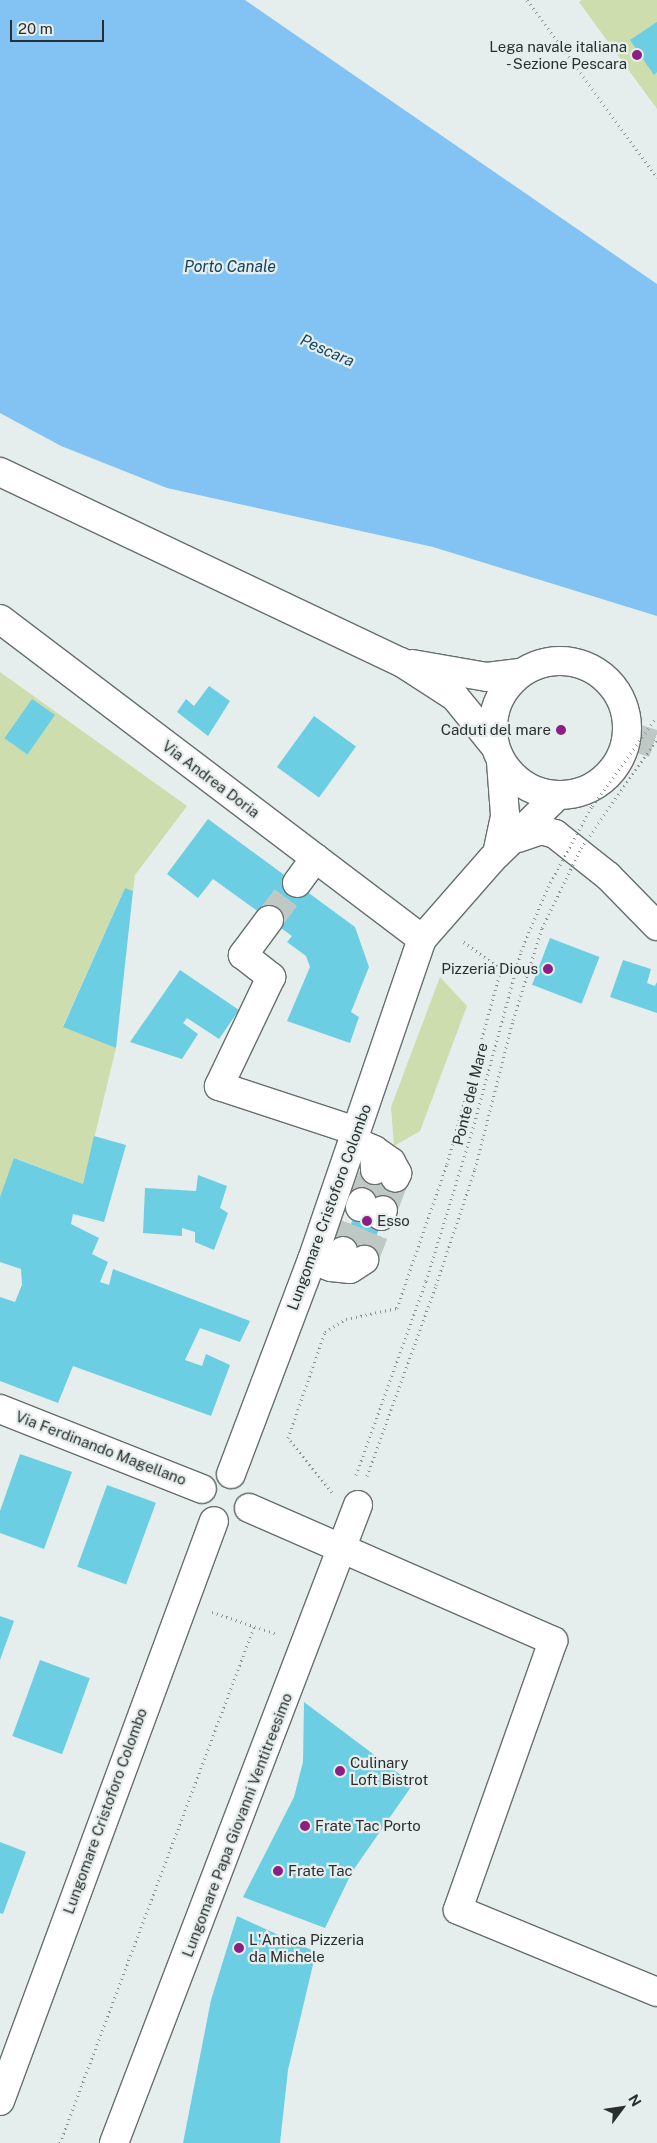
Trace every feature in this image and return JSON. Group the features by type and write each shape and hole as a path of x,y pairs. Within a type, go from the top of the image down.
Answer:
{"street":[{"path":"0,472 401,662 456,697 524,786 557,796 585,791 609,775 624,750 626,714 618,693 584,665 555,661 520,673 487,677 401,662"},
{"name":"Via Andrea Doria","path":"0,619 315,858 429,931"},
{"path":"497,854 505,815 497,753 496,705 520,673"},
{"path":"429,931 497,854 518,838 557,796"},
{"path":"518,838 541,830 555,834 608,876 657,926"},
{"path":"297,883 315,858"},
{"path":"269,920 243,955 271,977 219,1086 371,1154"},
{"name":"Lungomare Cristoforo Colombo","path":"231,1474 337,1259 371,1154 429,931"},
{"name":"Via Ferdinando Magellano","path":"0,1409 202,1489"},
{"path":"217,1474 231,1474 250,1491 249,1508 238,1521 214,1521 200,1504 202,1489 217,1474"},
{"name":"Lungomare Papa Giovanni Ventitreesimo","path":"114,2143 342,1552 350,1495"},
{"path":"249,1508 342,1552 554,1641 458,1910 657,1992"},
{"name":"Lungomare Cristoforo Colombo","path":"0,2101 214,1521"}],"path":[{"path":"527,0 657,177"},
{"name":"Ponte del Mare","path":"350,1495 426,1281 473,1128 519,958 548,886 592,806 657,717"},
{"name":"Ponte del Mare","path":"350,1495 436,1285 475,1169 513,1020 542,928 585,840 657,739"},
{"path":"350,1495 288,1438 325,1332 346,1319 398,1308 446,1164 501,969 429,931"},
{"path":"60,2143 254,1627 209,1611"}],"green space":[{"name":"Lega navale italiana - Sezione Pescara","path":"582,0 657,0 657,109 579,2"},
{"path":"0,672 187,806 135,875 133,891 125,888 63,1026 116,1048 83,1184 15,1158 0,1197"},
{"path":"440,977 467,1006 420,1131 394,1146 391,1107"}],"water":[{"name":"Porto Canale","path":"0,0 245,0 657,284 657,616 433,547 167,488 61,446 0,413"}],"building":[{"path":"657,22 657,72 654,75 630,40"},
{"path":"209,686 230,701 208,736 177,712 186,699 194,706"},
{"path":"32,699 55,715 27,754 4,738"},
{"path":"314,716 356,747 319,798 277,767"},
{"path":"208,819 355,927 369,967 351,1012 359,1017 350,1043 287,1021 310,967 306,956 287,942 292,936 213,879 198,898 167,874"},
{"path":"125,888 133,891 116,1048 63,1027"},
{"path":"550,938 599,957 582,1004 532,985"},
{"path":"623,960 651,969 647,983 655,986 657,982 657,1013 610,997"},
{"path":"180,970 239,1010 219,1039 187,1018 183,1023 198,1034 182,1059 130,1042"},
{"path":"94,1136 126,1145 104,1222 73,1214 71,1224 99,1238 92,1254 108,1262 100,1282 109,1285 113,1269 250,1321 240,1342 200,1328 185,1360 202,1366 206,1354 230,1365 211,1416 73,1366 58,1403 0,1381 0,1297 15,1302 22,1285 21,1269 0,1262 0,1197 14,1158 83,1184"},
{"path":"372,1169 398,1179 367,1260 341,1250"},
{"path":"198,1175 227,1186 220,1208 228,1213 214,1250 195,1242 195,1232 182,1228 182,1236 143,1233 145,1188 196,1191"},
{"path":"20,1454 72,1472 44,1549 0,1533 0,1511"},
{"path":"107,1485 156,1503 126,1585 77,1567"},
{"path":"0,1616 14,1621 0,1660"},
{"path":"40,1660 90,1678 62,1754 12,1736"},
{"path":"304,1702 413,1784 352,1872 325,1928 243,1897 294,1797 303,1762"},
{"path":"0,1842 26,1852 3,1914 0,1913"},
{"path":"237,1916 316,1952 288,2070 280,2143 183,2143 211,2000"}],"tunnel":[{"path":"627,735 657,745"},
{"path":"269,920 297,883"},
{"path":"362,1202 375,1170"},
{"path":"383,1210 395,1178"},
{"path":"343,1251 360,1207"},
{"path":"364,1260 381,1216"}],"place":[{"name":"Lega navale italiana - Sezione Pescara","path":"637,55"},
{"name":"Caduti del mare","path":"561,730"},
{"name":"Pizzeria Dious","path":"548,969"},
{"name":"Esso","path":"367,1221"},
{"name":"Culinary Loft Bistrot","path":"340,1771"},
{"name":"Frate Tac Porto","path":"305,1826"},
{"name":"Frate Tac","path":"278,1871"},
{"name":"L'Antica Pizzeria da Michele","path":"239,1948"}],"water label":[{"name":"Pescara","path":"327,351"}]}
